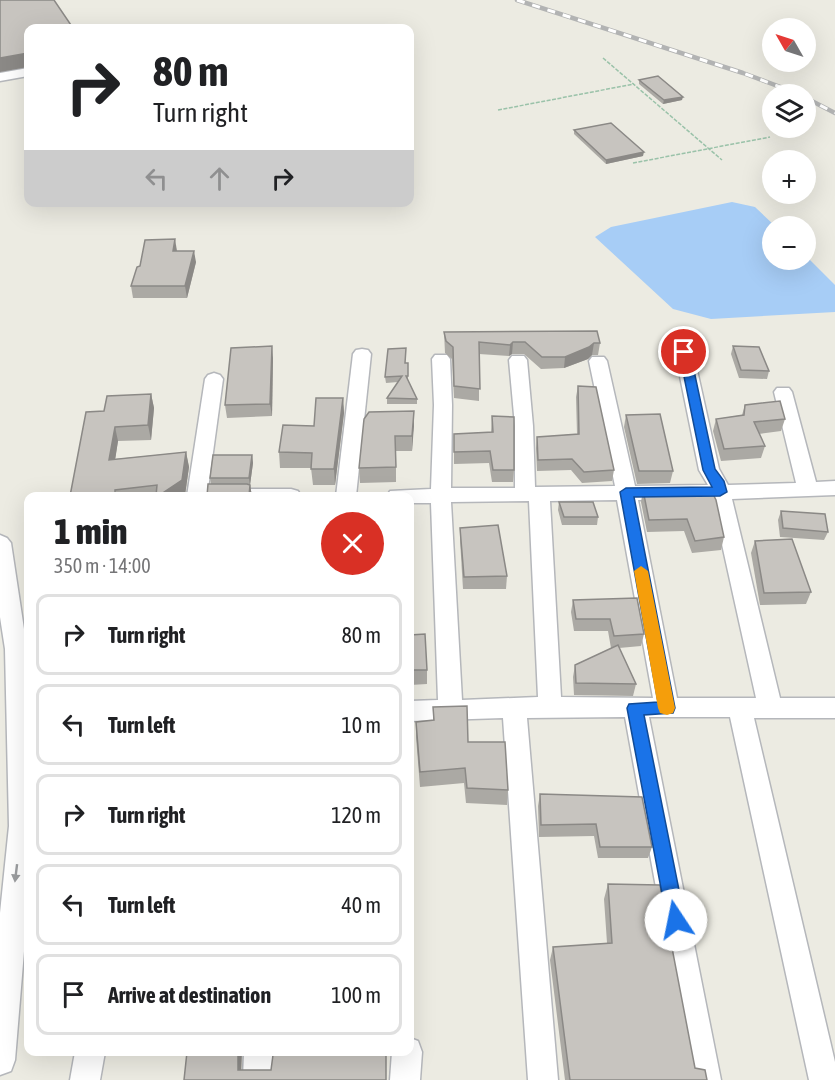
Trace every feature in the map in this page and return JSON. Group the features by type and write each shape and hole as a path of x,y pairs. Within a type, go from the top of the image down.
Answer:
{"street":[{"path":"0,77 24,73"},
{"path":"684,352 709,470 717,481 720,492 770,708"},
{"path":"346,492 362,354"},
{"path":"441,359 443,405 441,496 450,709"},
{"path":"518,360 550,708"},
{"path":"598,361 626,492 667,708"},
{"path":"198,492 214,379"},
{"path":"783,392 808,489"},
{"path":"414,496 720,492 835,488"},
{"path":"0,543 22,662 23,729 22,825 0,1060"},
{"path":"414,711 514,708 835,708"},
{"path":"514,708 543,1080"},
{"path":"635,708 706,1080"},
{"path":"740,709 824,1080"},
{"path":"85,1080 89,1056"},
{"path":"258,1080 259,1056"},
{"path":"405,1080 406,1056"}],"path":[{"path":"603,58 723,160"},
{"path":"498,110 634,84"},
{"path":"633,163 764,138"}],"water":[{"path":"732,202 755,207 764,216 762,216 762,270 816,270 816,266 835,285 835,312 711,319 673,309 595,237 611,227"}],"building":[{"path":"0,0 54,0 70,24 24,24 24,54 0,58"},
{"path":"658,76 683,97 664,100 639,80"},
{"path":"611,123 644,152 606,160 574,130"},
{"path":"175,239 173,251 194,251 185,286 131,286 137,267 140,266 145,240"},
{"path":"597,331 600,343 594,343 565,357 542,357 525,342 513,342 510,345 479,342 480,389 454,386 453,347 446,341 444,332"},
{"path":"272,346 270,404 225,405 231,348"},
{"path":"733,346 759,347 769,371 741,370"},
{"path":"406,348 405,363 408,363 408,376 406,376 417,399 387,398 402,376 385,377 388,349"},
{"path":"578,386 596,387 614,470 584,472 572,459 538,460 537,437 579,434"},
{"path":"151,394 148,425 115,427 109,460 186,452 182,480 164,492 156,492 157,485 115,490 115,492 71,492 86,412 104,411 107,396"},
{"path":"316,398 343,398 334,469 311,469 312,453 279,452 283,425 314,426"},
{"path":"780,401 785,419 754,422 765,446 724,449 716,419 744,415 745,405"},
{"path":"414,411 412,436 395,436 396,467 359,468 364,419 369,412"},
{"path":"660,414 673,471 639,471 626,415"},
{"path":"492,416 514,417 514,470 493,470 490,451 454,452 454,434 493,432"},
{"path":"213,455 252,455 249,478 210,478"},
{"path":"208,484 250,485 249,492 207,492"},
{"path":"643,490 711,490 716,500 724,537 695,541 687,519 649,520"},
{"path":"559,502 593,502 598,517 564,517"},
{"path":"781,511 825,514 828,532 783,528"},
{"path":"498,525 507,576 464,577 460,528"},
{"path":"792,539 811,592 764,593 755,541"},
{"path":"637,598 644,634 614,636 610,619 576,619 573,600"},
{"path":"425,634 427,670 414,670 414,635"},
{"path":"618,645 636,684 576,683 575,665"},
{"path":"467,706 468,742 505,742 508,790 467,788 465,768 420,772 416,722 434,720 433,707"},
{"path":"540,794 642,797 652,847 600,847 596,824 541,825"},
{"path":"608,884 660,885 695,1068 705,1070 707,1080 570,1080 553,947 612,943"},
{"path":"187,1056 238,1056 238,1070 271,1070 273,1056 386,1056 386,1080 184,1080"}],"railway":[{"path":"517,0 772,84"},
{"path":"816,103 835,113"}],"slow traffic":[{"path":"641,571 667,708 665,708"}],"route":[{"path":"676,920 635,708 667,708 626,492 720,492 717,481 709,470 684,352"}]}
